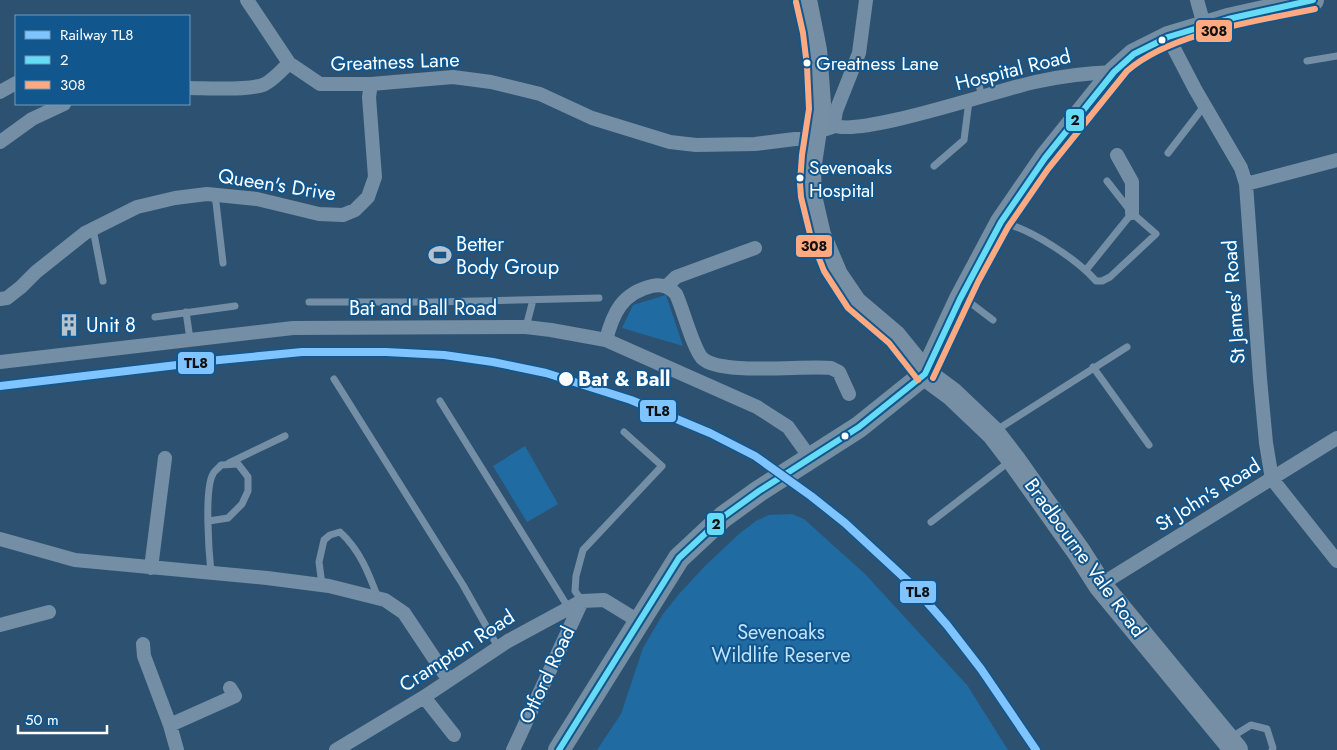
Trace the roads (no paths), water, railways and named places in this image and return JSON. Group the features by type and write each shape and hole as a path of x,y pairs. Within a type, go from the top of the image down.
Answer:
{"highway":[{"name":"Bradbourne Vale Road","path":"805,0 812,32 821,131 809,170 810,196 819,235 832,267 855,303 895,337 924,374 952,394 993,433 1013,458 1100,585 1232,745"}],"main road":[{"path":"559,750 679,558 723,517 759,491 811,459 877,414 924,374 1001,222 1045,158 1114,72 1134,54 1168,37 1204,25 1313,0"}],"street":[{"name":"Greatness Lane","path":"247,0 289,63 320,84 372,84 453,77 492,82 540,94 592,118 670,142 696,145 755,144 800,139 821,131"},
{"path":"821,131 837,108 859,53 866,0"},
{"path":"1197,0 1204,25"},
{"name":"St James' Road","path":"1168,37 1204,106 1241,168 1246,184 1260,379 1266,443 1272,479 1337,561"},
{"path":"190,88 263,85 277,76 289,63"},
{"name":"Hospital Road","path":"821,131 878,124 1031,79 1114,72"},
{"path":"0,92 15,84"},
{"name":"Queen's Drive","path":"0,299 7,298 85,233 137,207 175,198 215,194 257,199 318,214 342,215 355,210 368,197 375,177 369,97 372,84"},
{"path":"0,142 26,124 62,105"},
{"path":"1117,155 1132,182 1132,213"},
{"path":"1246,184 1337,160"},
{"path":"666,286 676,277 755,248"},
{"path":"606,340 615,314 628,297 646,288 666,286 676,294 699,354 707,362 733,367 833,368 839,372 849,394"},
{"name":"Bat and Ball Road","path":"0,362 293,328 526,327 606,340 757,407 788,427 811,459"},
{"name":"St John's Road","path":"1100,585 1337,438"},
{"path":"151,568 165,458"},
{"path":"0,539 75,560 322,585 379,598 395,605 404,612 448,679"},
{"name":"Crampton Road","path":"336,750 424,697 498,647 582,601 604,600 640,622"},
{"name":"Otford Road","path":"513,750 582,601"},
{"path":"0,625 49,612"},
{"path":"143,644 144,656 170,725 177,750"},
{"path":"170,725 235,696 230,688"},
{"path":"424,697 454,736"}],"lane":[{"path":"1307,61 1337,56"},
{"path":"934,166 964,140 977,94"},
{"path":"1168,153 1204,106"},
{"path":"1001,222 1016,226 1031,234 1086,270 1096,281 1102,281 1110,277 1156,234 1132,213 1107,182"},
{"path":"215,194 223,263"},
{"path":"1086,270 1132,213"},
{"path":"93,228 103,281"},
{"path":"962,296 994,320"},
{"path":"309,302 434,302 598,298"},
{"path":"526,327 533,300"},
{"path":"155,317 236,306"},
{"path":"186,312 190,339"},
{"path":"993,433 1127,347"},
{"path":"1093,368 1149,445"},
{"path":"334,379 463,584 498,647"},
{"path":"440,401 568,607"},
{"path":"582,601 574,591 583,550 662,466 624,432"},
{"path":"210,573 208,492 212,474 221,465 286,436"},
{"path":"931,522 1013,458"},
{"path":"209,521 228,518 242,504 248,491 248,477 238,464 224,465"},
{"path":"322,585 319,562 324,540 330,535 340,532 349,540 366,566 379,598"},
{"path":"1232,745 1251,725 1267,729 1272,750"}],"rail line":[{"name":"TL8","path":"0,386 302,352 386,352 444,355 493,362 546,373 631,400 710,433 755,456 845,523 911,584 947,625 981,669 1036,750"}],"place":[{"name":"Greatness Lane","path":"807,63"},
{"name":"Sevenoaks Hospital","path":"800,178"},
{"name":"Better Body Group","path":"440,255"},
{"name":"Unit 8","path":"69,325"},
{"name":"Bat & Ball","path":"566,379"}],"park label":[{"name":"Sevenoaks Wildlife Reserve","path":"781,644"}]}
